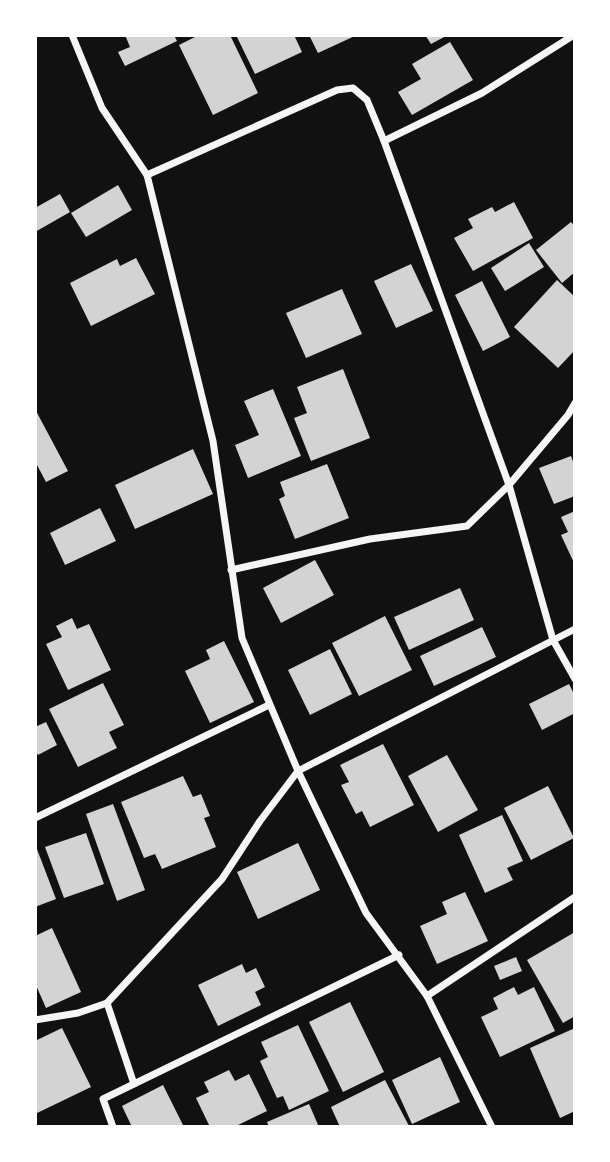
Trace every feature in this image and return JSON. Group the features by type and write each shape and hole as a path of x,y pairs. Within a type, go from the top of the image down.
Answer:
{"street":[{"path":"72,35 102,108 147,175 213,441 242,638 298,771 366,913 427,996 492,1127"},
{"path":"384,141 482,93 574,35"},
{"path":"147,175 337,90 354,88 367,100 509,485 553,640 575,679"},
{"path":"231,570 370,539 467,526 509,485 575,403"},
{"path":"35,1020 78,1013 107,1003 222,879 260,821 298,771 575,629"},
{"path":"35,818 269,705"},
{"path":"427,996 575,897"},
{"path":"113,1127 103,1099 399,955"},
{"path":"107,1003 134,1084"}],"building":[{"path":"125,35 174,35 177,41 125,66 118,52 130,47"},
{"path":"199,35 230,35 258,93 213,115 179,45"},
{"path":"236,35 294,35 302,52 255,74"},
{"path":"309,35 357,35 318,53"},
{"path":"425,35 448,35 431,44"},
{"path":"450,42 473,80 412,115 398,92 421,79 412,64"},
{"path":"118,185 132,210 86,237 71,213"},
{"path":"60,194 70,212 35,232 35,208"},
{"path":"514,202 533,238 473,271 454,238 473,228 468,219 492,207 495,212"},
{"path":"571,222 575,227 575,272 562,283 536,250"},
{"path":"529,243 544,267 505,291 491,268"},
{"path":"136,258 155,294 91,326 70,283 117,259 120,266"},
{"path":"411,264 433,311 396,328 374,281"},
{"path":"557,280 575,297 575,350 558,368 514,327"},
{"path":"482,281 510,337 483,351 455,295"},
{"path":"342,289 362,334 306,358 286,313"},
{"path":"343,369 370,438 311,461 294,418 307,413 297,387"},
{"path":"273,389 301,456 248,478 235,445 259,435 244,401"},
{"path":"35,409 68,471 46,482 37,465 35,466"},
{"path":"193,449 213,494 135,529 115,485"},
{"path":"571,456 575,467 575,496 554,504 539,468"},
{"path":"327,464 349,518 295,539 279,499 285,496 280,482"},
{"path":"100,508 116,541 65,565 50,533"},
{"path":"575,511 575,565 561,535 568,532 561,517"},
{"path":"315,560 334,595 281,623 263,588"},
{"path":"460,588 474,620 409,650 394,617"},
{"path":"385,616 412,670 359,696 332,643"},
{"path":"72,618 77,629 89,624 111,670 68,690 46,644 62,637 56,626"},
{"path":"482,627 496,657 434,686 420,656"},
{"path":"224,641 254,702 210,723 185,671 210,659 206,650"},
{"path":"330,649 352,694 310,715 288,670"},
{"path":"103,683 124,725 109,732 117,748 78,767 49,709"},
{"path":"569,684 575,696 575,713 542,730 529,704"},
{"path":"46,722 57,745 38,755 35,749 35,727"},
{"path":"383,744 414,805 370,827 362,811 356,814 341,785 349,782 340,765"},
{"path":"447,755 478,810 438,832 408,776"},
{"path":"183,776 193,797 201,794 210,816 204,818 216,847 162,869 155,854 144,858 121,802"},
{"path":"548,786 574,838 531,860 504,808"},
{"path":"113,804 145,890 117,901 86,814"},
{"path":"502,815 523,861 507,868 513,880 485,893 459,835"},
{"path":"86,833 104,884 64,898 45,847"},
{"path":"298,843 320,890 258,919 237,872"},
{"path":"35,844 56,899 35,907"},
{"path":"465,892 488,941 437,964 420,926 447,914 442,902"},
{"path":"52,928 81,992 46,1008 35,983 35,936"},
{"path":"575,932 575,1016 563,1023 527,960"},
{"path":"516,957 522,971 500,980 494,966"},
{"path":"242,964 246,973 256,968 265,987 255,992 261,1005 218,1026 198,985"},
{"path":"514,987 518,995 534,987 555,1031 500,1057 481,1017 498,1009 493,998"},
{"path":"350,1002 384,1072 343,1092 309,1022"},
{"path":"298,1025 329,1091 289,1110 283,1096 277,1098 260,1061 268,1057 261,1042"},
{"path":"62,1028 91,1087 35,1114 35,1041"},
{"path":"575,1028 575,1111 560,1118 530,1048"},
{"path":"440,1057 460,1102 412,1124 392,1080"},
{"path":"229,1070 235,1081 249,1074 267,1111 234,1127 210,1127 196,1098 209,1092 204,1082"},
{"path":"385,1080 409,1126 340,1127 331,1107"},
{"path":"163,1085 184,1127 132,1127 122,1106"},
{"path":"309,1104 319,1127 269,1127 267,1122"}]}
